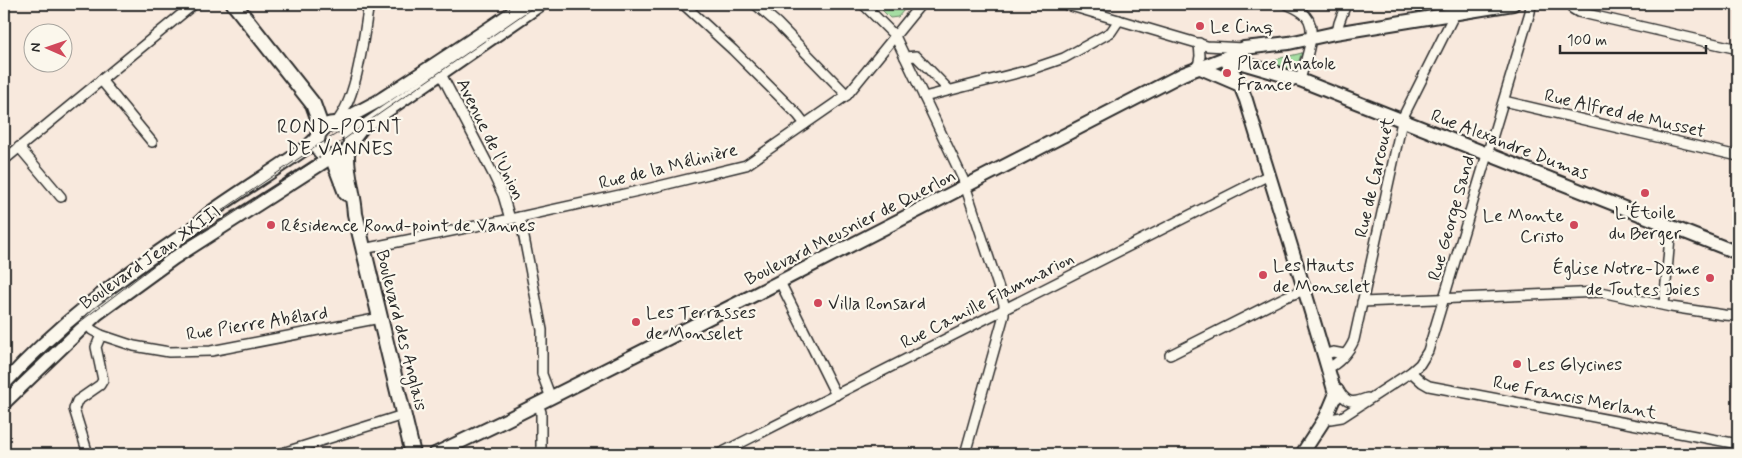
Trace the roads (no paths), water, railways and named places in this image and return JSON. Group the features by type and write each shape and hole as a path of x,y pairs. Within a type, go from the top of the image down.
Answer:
{"main road":[{"path":"234,4 313,104 329,129 350,133 349,147"},
{"name":"Boulevard Jean XXIII","path":"4,384 56,332 94,300 168,244 190,230 209,213 306,148 329,129 360,111 369,108 525,4"},
{"path":"329,129 319,150 323,155 340,158 362,128 541,4"},
{"path":"1240,85 1248,65 1262,54 1289,44 1455,8 1513,4"},
{"path":"1198,67 1224,58 1244,48 1289,44"},
{"path":"1224,58 1248,65"},
{"path":"1224,58 1240,85 1339,395 1302,454"},
{"name":"Rue Alexandre Dumas","path":"1248,65 1300,80 1737,251"},
{"path":"1198,67 1240,85"},
{"name":"Boulevard Meusnier de Querlon","path":"435,454 552,398 1198,67"},
{"name":"Boulevard des Anglais","path":"349,147 348,169 355,214 413,454"},
{"name":"Boulevard Jean XXIII","path":"4,403 86,323 174,258 332,158"},
{"name":"Boulevard des Anglais","path":"332,158 348,201 355,214"}],"street":[{"path":"4,160 194,4"},
{"path":"329,129 341,118 353,91 369,4"},
{"path":"683,4 740,57 805,124"},
{"path":"755,4 777,23 847,95"},
{"path":"863,4 895,36 966,186 1004,310 965,454"},
{"name":"Rue de la Mélinière","path":"363,250 647,189 746,165 847,95 921,4"},
{"path":"1064,4 1203,44 1244,48"},
{"path":"1286,4 1302,12 1307,17 1312,29 1300,80"},
{"path":"1337,33 1346,4"},
{"name":"Rue George Sand","path":"1326,417 1330,419 1342,417 1411,372 1420,364 1428,351 1504,101 1531,4"},
{"path":"1572,4 1573,9 1578,12 1738,49"},
{"name":"Rue de Carcouët","path":"1331,368 1354,340 1403,120 1455,8"},
{"path":"924,97 1029,70 1064,58 1111,32 1120,20"},
{"path":"1203,44 1224,58"},
{"path":"1198,67 1203,44"},
{"path":"905,56 916,56 949,90"},
{"name":"Avenue de l'Union","path":"441,74 503,195 510,219"},
{"path":"101,80 152,142"},
{"name":"Rue Alfred de Musset","path":"1504,101 1738,156"},
{"path":"348,102 360,111"},
{"path":"19,147 61,197"},
{"name":"Rue Camille Flammarion","path":"719,454 1269,175"},
{"path":"520,217 542,330 542,374 552,398"},
{"path":"1664,305 1671,226"},
{"path":"780,282 836,395"},
{"path":"1170,355 1285,297 1305,290"},
{"path":"1362,302 1597,292 1664,305 1738,316"},
{"name":"Rue Pierre Abélard","path":"86,323 92,330 101,335 134,346 169,352 211,351 380,318"},
{"path":"88,454 74,404 100,385 103,380 96,346 101,335"},
{"path":"1326,354 1344,354"},
{"name":"Rue Francis Merlant","path":"1411,372 1429,386 1738,444"},
{"name":"Rue George Sand","path":"1339,395 1347,401 1358,401 1380,391"},
{"path":"538,404 541,412 541,454"},
{"path":"279,454 403,415"}],"tram line":[{"path":"4,395 72,328 173,251 323,155 538,4"},
{"path":"183,237 317,146 364,117"}],"place":[{"name":"Le Cinq","path":"1200,26"},
{"name":"Place Anatole France","path":"1227,73"},
{"name":"L'Étoile du Berger","path":"1645,193"},
{"name":"Résidence Rond-point de Vannes","path":"271,225"},
{"name":"Le Monte Cristo","path":"1574,225"},
{"name":"Les Hauts de Monselet","path":"1263,275"},
{"name":"Église Notre-Dame de Toutes Joies","path":"1710,278"},
{"name":"Villa Ronsard","path":"818,303"},
{"name":"Les Terrasses de Monselet","path":"636,322"},
{"name":"Les Glycines","path":"1517,364"}],"district":[{"name":"ROND-POINT DE VANNES","path":"340,137"}]}
